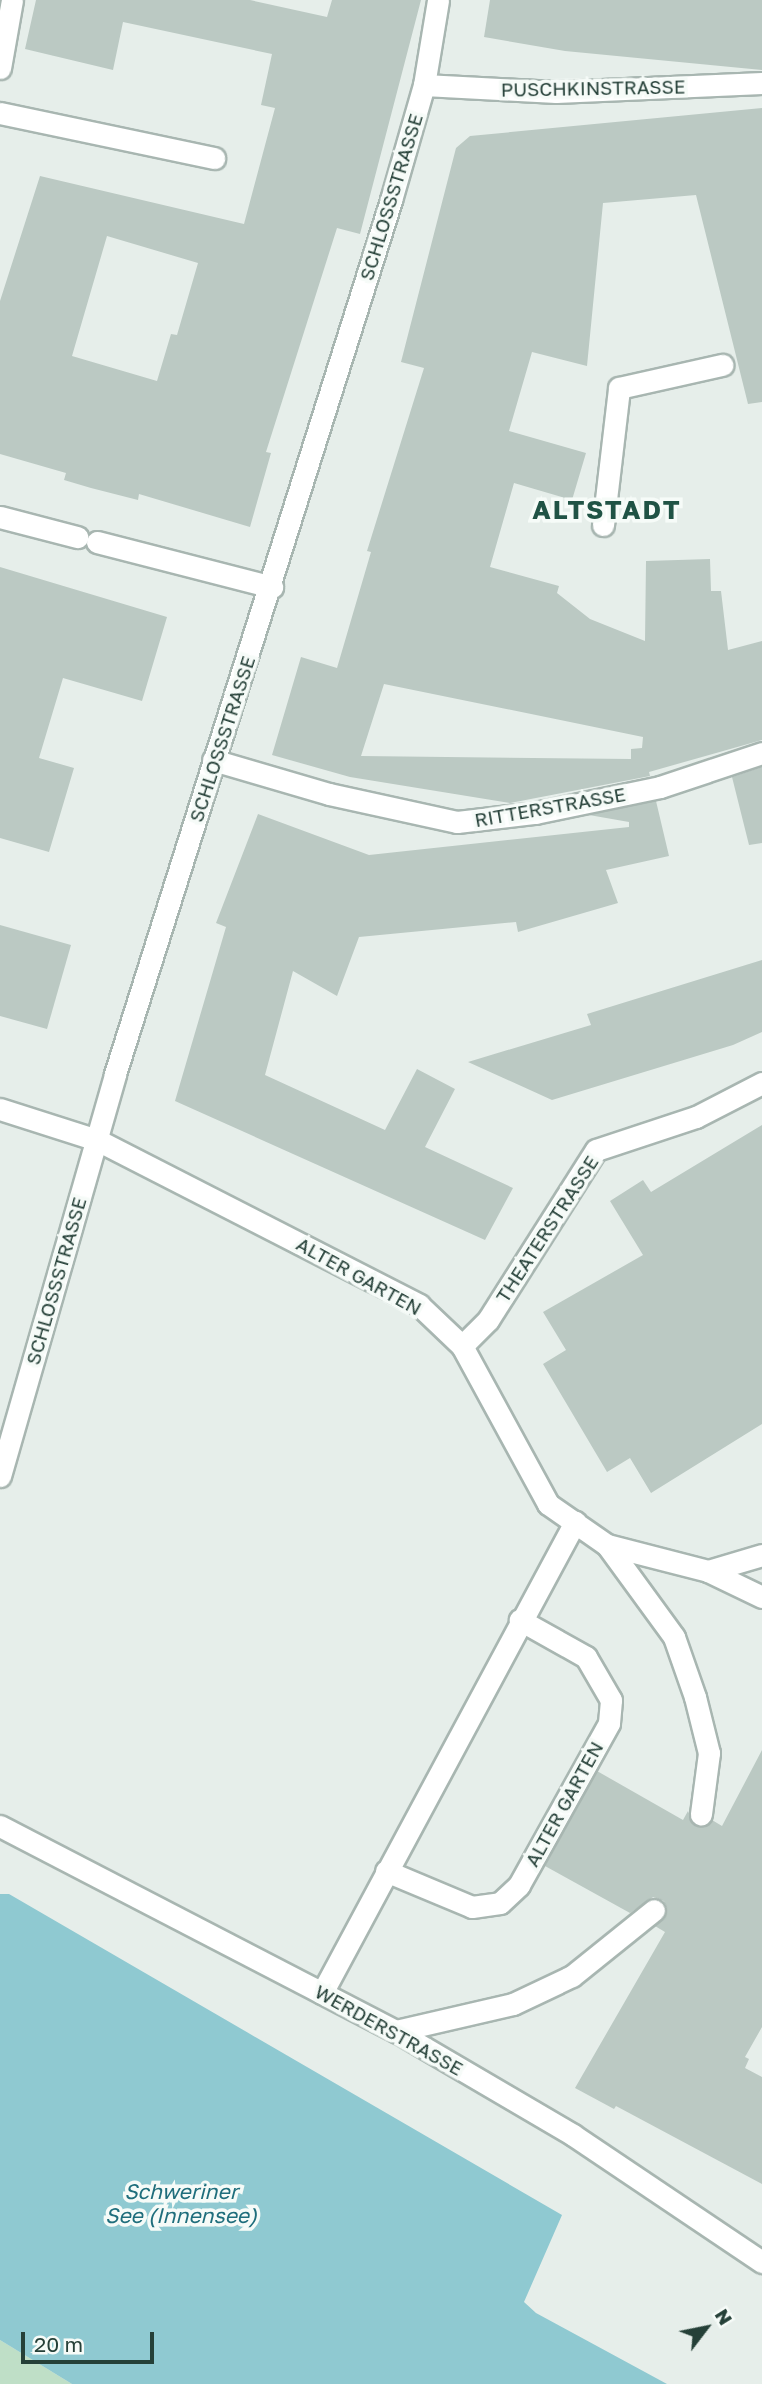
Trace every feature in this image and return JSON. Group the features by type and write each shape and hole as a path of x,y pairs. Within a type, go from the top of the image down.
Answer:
{"street":[{"path":"0,68 12,0"},
{"name":"SCHLOSSSTRASSE","path":"0,1476 97,1140 213,760 272,587 378,242 424,85 439,0"},
{"name":"PUSCHKINSTRASSE","path":"424,85 555,92 762,83"},
{"path":"0,113 215,159"},
{"path":"603,525 619,388 722,365"},
{"path":"0,517 272,587"},
{"name":"RITTERSTRASSE","path":"213,760 329,794 457,822 535,813 660,787 762,753"},
{"name":"THEATERSTRASSE","path":"462,1346 488,1320 596,1150 696,1118 762,1083"},
{"name":"ALTER GARTEN","path":"0,1110 97,1140 419,1305 462,1346 548,1504 607,1545 708,1571 762,1597"},
{"path":"322,1993 575,1522"},
{"path":"607,1545 674,1637 695,1697 709,1753 701,1814"},
{"path":"708,1571 762,1555"},
{"name":"ALTER GARTEN","path":"386,1871 472,1907 500,1903 519,1885 609,1723 611,1700 586,1657 520,1620"},
{"name":"WERDERSTRASSE","path":"0,1826 396,2031 573,2135 762,2262"},
{"path":"396,2031 513,2004 560,1982 654,1910"}],"green space":[{"path":"0,2340 72,2384 0,2384"}],"water":[{"name":"Schweriner See (Innensee)","path":"0,1894 9,1894 562,2215 524,2302 536,2313 667,2384 72,2384 0,2340"}],"building":[{"path":"36,0 250,0 327,17 332,0 421,0 360,234 337,228 266,452 271,453 250,527 139,494 138,500 91,488 64,480 66,473 0,454 0,301 40,176 244,224 275,108 261,105 272,54 123,22 113,70 25,49","holes":["107,236 198,263 177,335 171,334 157,381 72,356"]},
{"path":"490,0 762,0 762,70 565,51 484,37"},
{"path":"762,108 762,402 748,404 696,195 603,203 587,366 532,352 509,431 586,453 572,500 514,483 490,567 559,586 557,593 590,619 645,641 646,561 710,559 711,591 721,591 728,650 762,641 762,740 649,772 650,776 510,803 350,777 272,755 301,657 337,668 371,552 367,551 424,368 401,362 456,148 470,136","holes":["384,684 643,737 642,748 631,749 631,759 361,756"]},
{"path":"0,567 167,617 142,701 63,678 39,758 74,768 49,852 0,838"},
{"path":"762,767 762,843 749,845 732,777"},
{"path":"656,801 669,856 606,870 618,903 518,932 516,922 359,937 337,996 293,971 265,1075 385,1130 417,1069 455,1089 425,1147 513,1188 485,1240 175,1101 226,927 216,923 258,814 369,855 629,827 629,822 589,815"},
{"path":"0,925 71,945 47,1029 0,1016"},
{"path":"762,960 762,1032 733,1045 552,1100 468,1062 591,1025 587,1014"},
{"path":"762,1125 762,1424 651,1493 630,1458 607,1472 543,1364 566,1350 543,1312 643,1255 610,1201 643,1180 651,1192"},
{"path":"762,1750 762,2027 745,2057 749,2059 745,2068 762,2077 762,2184 616,2106 614,2109 575,2088 665,1932 655,1926 667,1909 664,1901 653,1897 630,1913 545,1866 597,1771 683,1820 688,1811 694,1825 705,1826 712,1820 722,1826"}],"district":[{"name":"ALTSTADT","path":"607,510"}]}
